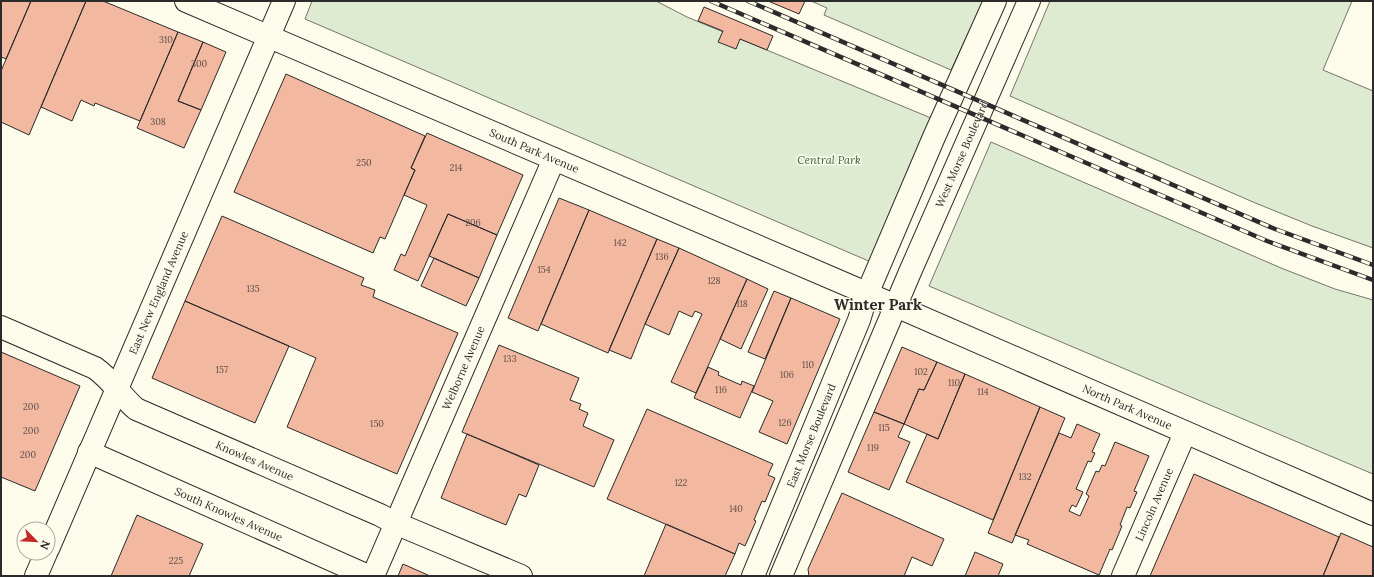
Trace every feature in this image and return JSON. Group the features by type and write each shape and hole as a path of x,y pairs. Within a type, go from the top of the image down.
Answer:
{"street":[{"name":"South Park Avenue","path":"186,1 881,301"},
{"name":"East New England Avenue","path":"56,530 284,1"},
{"path":"781,576 824,474 936,134 995,1"},
{"name":"West Morse Boulevard","path":"881,301 1029,1"},
{"name":"Welborne Avenue","path":"373,576 554,160"},
{"name":"North Park Avenue","path":"881,301 1373,514"},
{"name":"East Morse Boulevard","path":"753,576 859,320 881,301"},
{"name":"Knowles Avenue","path":"1,327 95,368 106,376 126,400 136,409 380,515 395,523 521,576"},
{"name":"Lincoln Avenue","path":"1123,576 1185,433"},
{"name":"South Knowles Avenue","path":"89,452 368,576"},
{"path":"800,463 824,474"},
{"path":"36,576 43,561"}],"green space":[{"name":"Central Park","path":"312,1 656,1 687,17 931,118 871,262 305,19"},
{"path":"811,1 983,1 951,70 824,15 827,8"},
{"path":"1050,1 1352,1 1323,70 1373,91 1373,248 1312,226 1253,202 1010,96"},
{"path":"991,142 1281,268 1335,289 1373,300 1373,474 929,286"}],"building":[{"path":"1,1 31,1 6,59 1,57"},
{"path":"31,1 86,1 29,135 1,122 1,71"},
{"path":"86,1 103,1 178,32 140,121 95,103 94,106 81,100 72,121 41,107"},
{"path":"768,1 805,1 799,14"},
{"path":"704,7 773,36 767,50 740,39 736,49 718,42 723,31 698,21"},
{"path":"178,32 203,42 178,101 201,110 184,148 137,128"},
{"path":"203,42 226,52 201,110 178,101"},
{"path":"286,74 425,136 411,168 415,170 385,239 380,237 373,253 234,192"},
{"path":"427,133 523,175 497,235 448,214 418,281 394,270 401,254 405,256 427,205 404,195 415,170 411,168"},
{"path":"559,198 589,210 538,331 508,318"},
{"path":"589,210 657,239 608,353 541,324"},
{"path":"448,214 497,235 479,278 429,256"},
{"path":"222,216 364,278 361,285 375,290 373,297 458,333 397,474 287,427 316,358 185,301"},
{"path":"657,239 679,248 631,359 609,350"},
{"path":"679,248 747,279 696,393 671,382 702,314 695,311 692,317 679,311 669,335 645,324"},
{"path":"434,258 479,278 466,306 421,286"},
{"path":"747,279 768,289 741,349 720,339"},
{"path":"774,291 791,298 765,359 748,352"},
{"path":"791,298 840,319 787,444 759,432 773,401 752,392"},
{"path":"185,301 289,346 255,423 152,378"},
{"path":"499,345 579,378 570,400 581,404 579,409 588,413 583,426 614,440 594,487 462,432"},
{"path":"902,347 937,362 924,390 919,389 904,424 874,412"},
{"path":"1,352 80,386 35,491 1,477"},
{"path":"937,362 965,374 938,439 904,424 919,389 924,390"},
{"path":"708,367 719,372 718,375 741,385 742,381 754,386 740,418 694,398"},
{"path":"965,374 1040,407 993,520 906,482 927,434 938,439"},
{"path":"1040,407 1065,418 1012,543 988,533"},
{"path":"647,409 773,464 768,475 775,478 765,502 762,501 754,520 756,521 745,546 739,543 735,554 607,499"},
{"path":"874,412 904,424 898,437 910,442 889,490 848,472"},
{"path":"1077,424 1100,434 1092,452 1095,453 1091,462 1088,461 1076,489 1083,492 1076,507 1072,505 1069,511 1080,516 1089,496 1086,494 1096,471 1099,472 1102,465 1105,466 1115,442 1149,456 1134,491 1137,492 1130,508 1127,507 1120,525 1122,526 1099,575 1027,544 1029,540 1015,535 1059,433 1071,438"},
{"path":"467,434 539,465 526,497 519,494 506,525 441,498"},
{"path":"1194,474 1339,537 1323,576 1150,576"},
{"path":"842,493 944,539 932,566 912,557 904,576 809,576 808,569"},
{"path":"137,515 203,544 189,576 111,576"},
{"path":"666,524 735,554 725,576 644,576"},
{"path":"1341,533 1373,547 1373,576 1323,576"},
{"path":"975,552 1003,564 998,576 965,576"},
{"path":"403,564 430,576 398,576"}],"railway":[{"path":"711,1 1267,241 1373,280"},
{"path":"748,1 1275,229 1373,265"}],"district":[{"name":"Winter Park","path":"878,305"}]}
